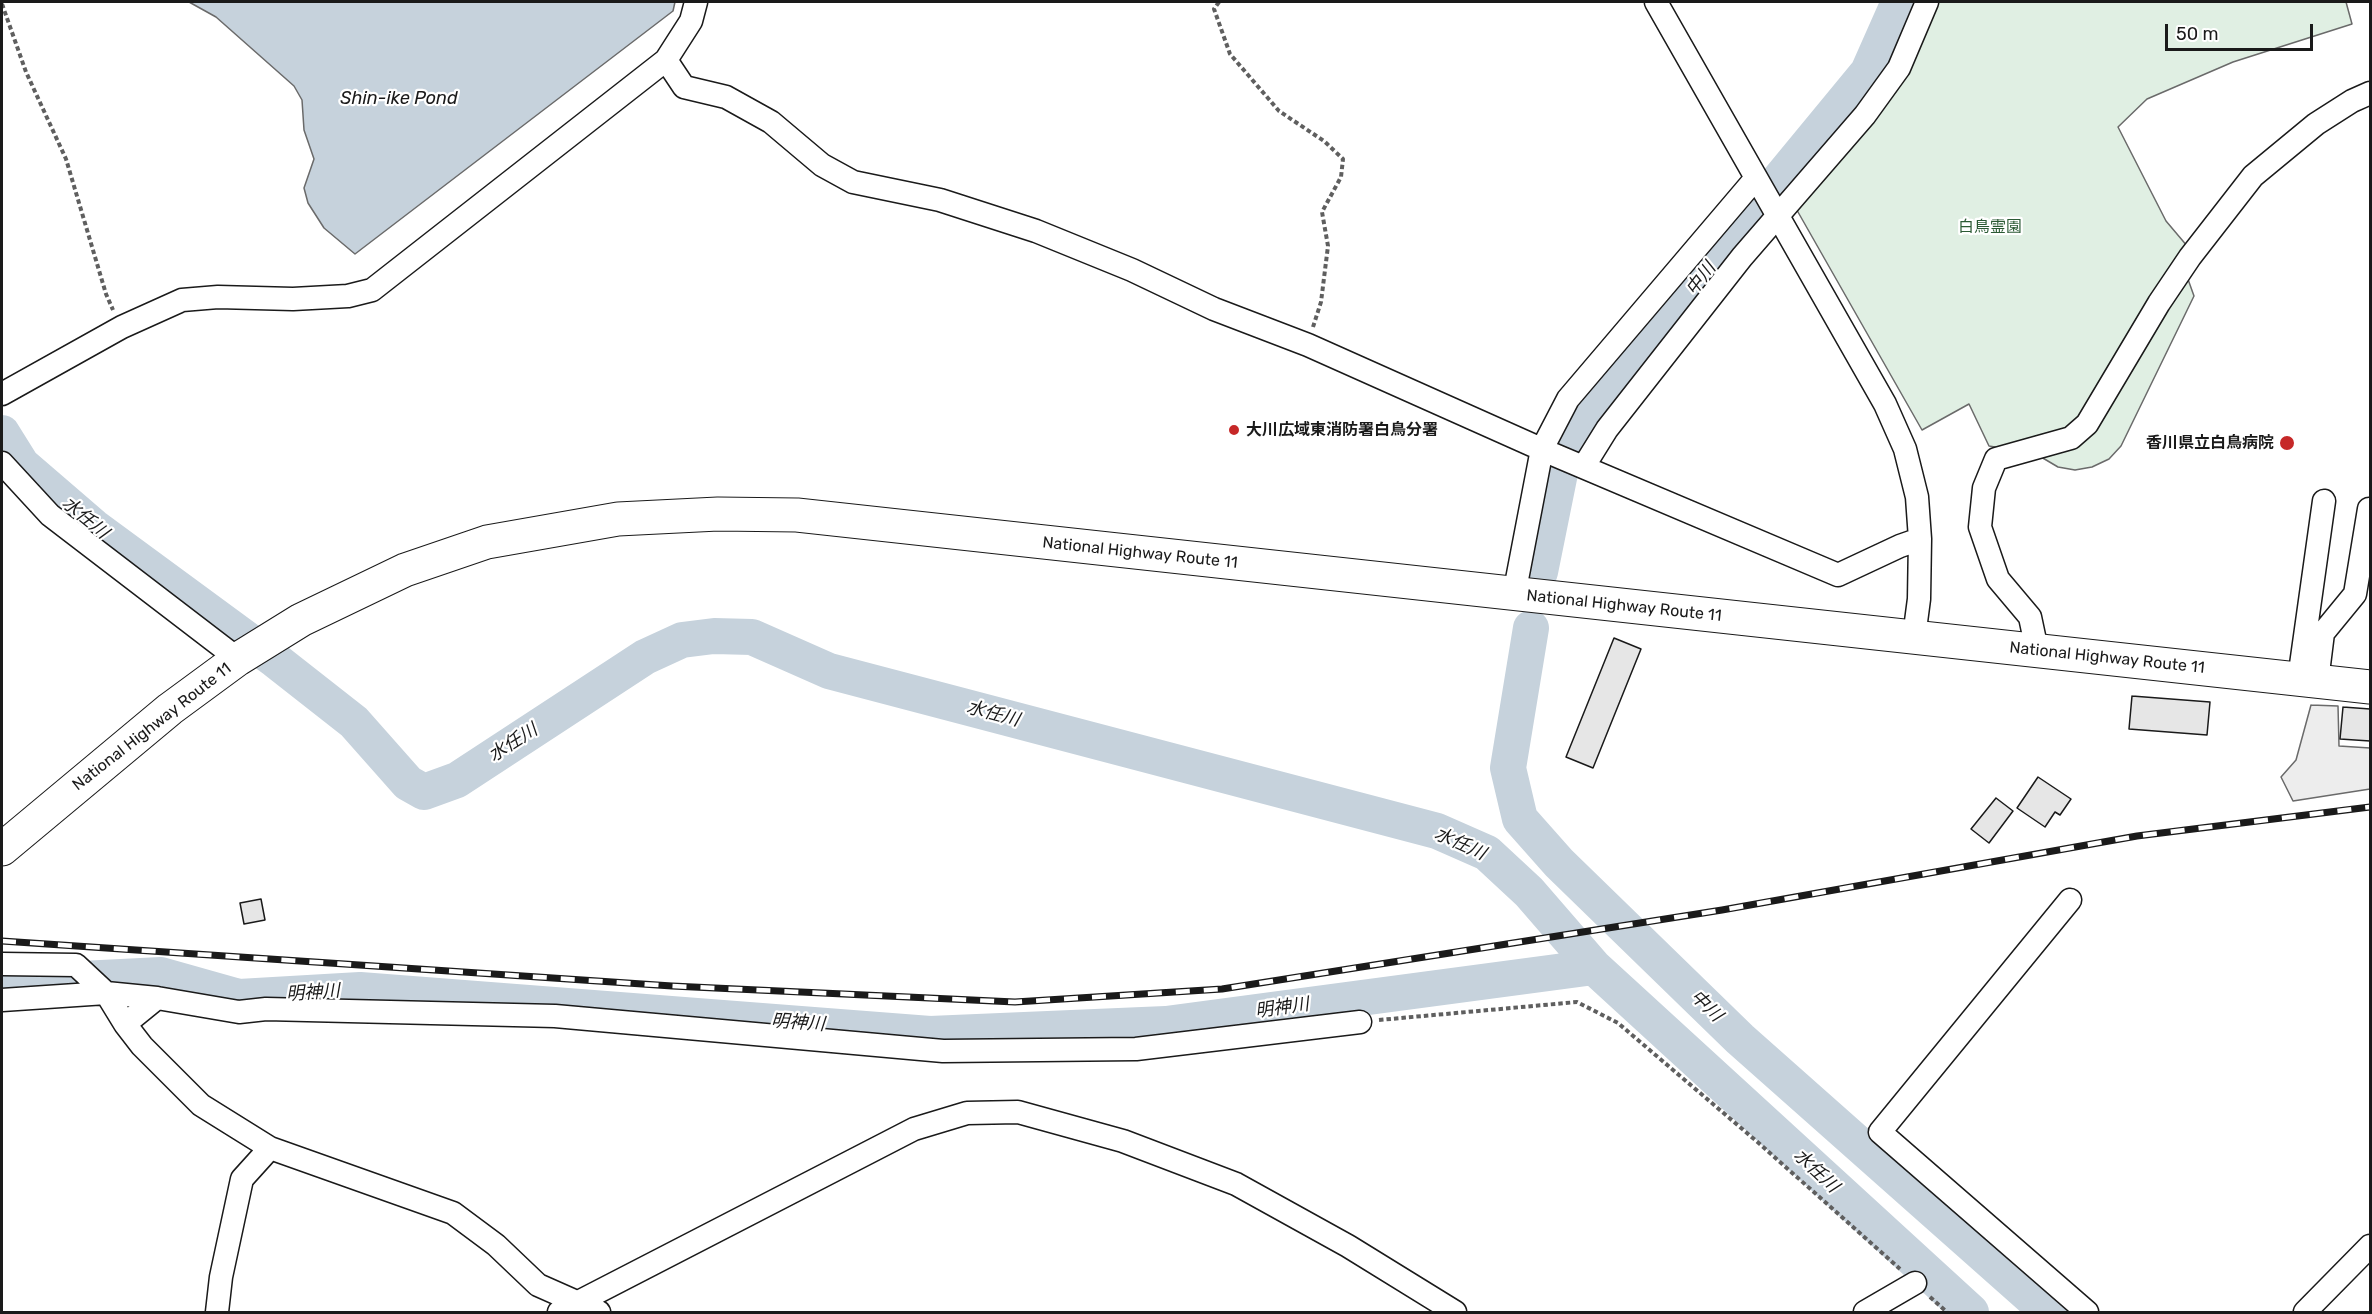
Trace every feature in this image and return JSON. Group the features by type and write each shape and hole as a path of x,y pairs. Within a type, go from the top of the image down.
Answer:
{"highway":[{"name":"National Highway Route 11","path":"7,844 170,709 238,659 301,620 405,570 487,543 618,519 718,514 797,515 2370,687"}],"street":[{"path":"2,394 122,327 182,300 218,297 293,299 348,296 372,290 666,60 691,21 696,2"},
{"path":"1656,2 1885,404 1905,449 1917,496 1920,539 1919,599 1914,637"},
{"path":"1584,466 1614,420 1742,257 1865,115 1899,68 1926,2"},
{"path":"666,60 684,87 726,96 771,122 822,165 853,182 940,200 1036,231 1132,270 1214,309 1308,345 1546,451 1838,575 1920,539"},
{"path":"2037,650 2030,617 1998,579 1985,547 1980,527 1984,488 1996,459 2071,438 2087,424 2159,303 2190,256 2253,176 2316,124 2352,101 2370,93"},
{"path":"1514,595 1546,451 1568,399 1756,178"},
{"path":"2,463 50,515 238,659"},
{"path":"2308,680 2324,501"},
{"path":"2308,680 2323,633 2355,594 2369,509"},
{"path":"2070,900 1880,1132 2087,1312"},
{"path":"2,964 76,965 106,993 142,1046 201,1105 270,1148 453,1213 496,1245 538,1285 569,1308 599,1312"},
{"path":"2,1000 106,993 157,998 239,1012 266,1009 555,1016 943,1051 1136,1049 1360,1022"},
{"path":"125,1024 157,998"},
{"path":"569,1308 914,1129 966,1113 1018,1112 1123,1141 1236,1184 1348,1246 1455,1312"},
{"path":"217,1312 221,1277 242,1179 270,1148"},
{"path":"2305,1312 2370,1246"},
{"path":"1865,1312 1915,1283"}],"path":[{"path":"1219,2 1214,9 1230,54 1279,111 1324,141 1343,159 1341,177 1322,212 1328,246 1321,302"},
{"path":"2,4 26,72 66,159 106,294 122,327"},
{"path":"1360,1022 1577,1002 1618,1023 1761,1145 1915,1283"}],"green space":[{"name":"白鳥霊園","path":"1930,2 2346,2 2352,24 2233,62 2147,99 2118,127 2166,221 2188,247 2180,257 2194,296 2121,446 2109,459 2092,467 2075,470 2058,467 2036,454 1989,446 1969,404 1922,430 1794,205"}],"shaded area":[{"path":"2311,705 2338,706 2339,746 2370,748 2370,789 2293,801 2281,777 2296,760"}],"water":[{"name":"Shin-ike Pond","path":"189,2 675,2 673,11 355,254 324,228 308,203 304,188 314,159 304,130 302,100 294,86 216,17"}],"building":[{"path":"1614,638 1641,649 1593,768 1566,757"},
{"path":"2132,696 2210,702 2207,735 2129,729"},
{"path":"2343,707 2370,709 2370,741 2340,739"},
{"path":"2038,777 2071,799 2060,815 2055,812 2045,827 2017,808"},
{"path":"1996,798 2013,811 1989,843 1971,829"},
{"path":"261,899 265,920 244,924 240,903"}],"waterway":[{"name":"中川","path":"1540,572 1560,473 1581,420 1654,340 1746,220 1868,72 1899,2"},
{"name":"水任川","path":"2,433 22,465 94,527 275,660 354,722 408,783 424,792 457,780 645,657 682,640 714,636 752,637 829,671 1437,831 1487,853 1529,892 1594,967 1971,1312"},
{"name":"中川","path":"1531,628 1508,768 1520,819 1559,863 1740,1039 2048,1312"},
{"name":"明神川","path":"2,983 161,975 239,997 360,990 930,1034 1166,1024 1594,967"}],"railway":[{"path":"2,941 672,986 1015,1002 1222,989 1722,910 2137,836 2370,807"}],"place":[{"name":"大川広域東消防署白鳥分署","path":"1234,430"},
{"name":"香川県立白鳥病院","path":"2287,443"}]}
